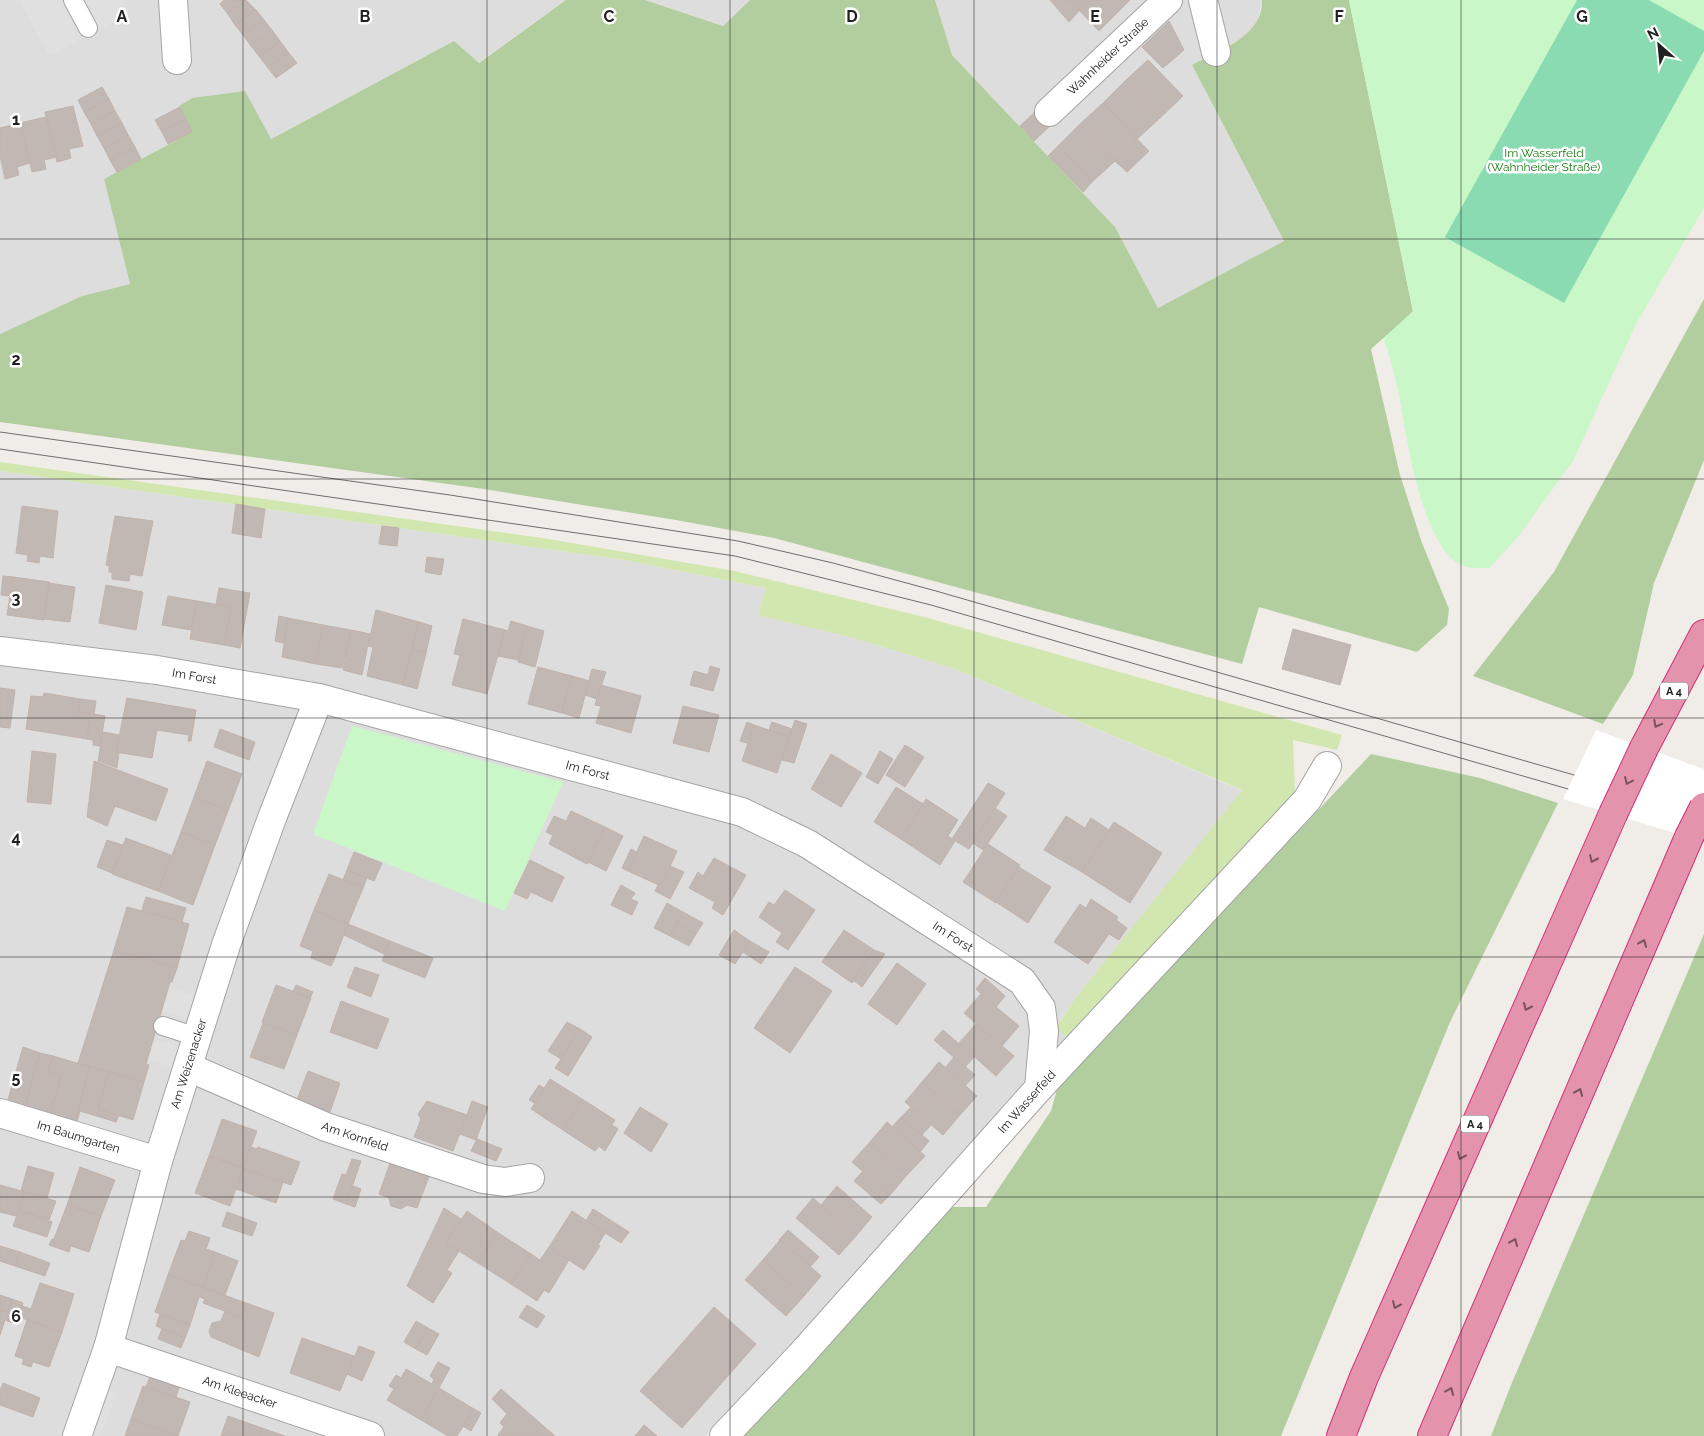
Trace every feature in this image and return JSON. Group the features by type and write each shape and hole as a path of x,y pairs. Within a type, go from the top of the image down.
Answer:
{"highway":[{"name":"A 4","path":"1341,1436 1364,1377 1612,814 1644,748 1704,634"},
{"path":"1432,1436 1689,837 1704,807"}],"street":[{"path":"173,0 177,60"},
{"name":"Wahnheider Straße","path":"1049,112 1168,0"},
{"path":"1203,0 1216,52"},
{"name":"Im Forst","path":"0,651 157,670 320,698 742,812 808,844 1022,981 1041,1008 1044,1031 1040,1088"},
{"name":"Am Weizenacker","path":"78,1436 108,1348 158,1160 226,945 252,872 320,698"},
{"name":"Im Wasserfeld","path":"724,1436 800,1356 1040,1088 1307,800 1327,766"},
{"name":"Am Kornfeld","path":"188,1067 326,1127 484,1179 505,1182 530,1178"},
{"name":"Im Baumgarten","path":"0,1113 158,1160"},
{"name":"Am Kleeacker","path":"108,1348 345,1426 370,1436"}],"lane":[{"path":"73,0 88,28"},
{"path":"163,1026 197,1037"}],"shaded area":[{"path":"0,0 566,0 478,63 454,41 270,139 192,98 179,106 192,132 104,179 130,284 82,296 0,334"},
{"path":"19,0 123,0 130,14 49,56"},
{"path":"645,0 750,0 723,26"},
{"path":"935,0 1262,0 1258,19 1249,34 1192,65 1284,241 1158,308 1115,227 952,55"},
{"path":"0,471 624,560 766,588 759,615 853,638 952,668 1243,791 1073,1001 1056,1027 1069,1040 777,1364 706,1436 0,1436"},
{"path":"170,988 194,995 188,1018 163,1011"},
{"path":"156,1039 179,1047 172,1068 149,1060"},
{"path":"108,1390 117,1393 100,1436 91,1436"}],"green space":[{"path":"566,0 645,0 723,26 750,0 935,0 952,55 1115,227 1158,308 1284,241 1192,65 1226,48 1247,33 1255,24 1260,13 1262,0 1349,0 1413,312 1371,349 1400,475 1422,543 1449,609 1447,625 1417,652 1259,607 1242,664 774,538 484,489 0,422 0,334 82,296 130,284 104,179 192,132 179,106 192,98 245,91 271,139 454,41 479,63"},
{"name":"Im Wasserfeld (Wahnheider Straße)","path":"1349,0 1704,0 1704,208 1636,324 1573,461 1517,538 1489,568 1466,566 1453,560 1441,545 1431,527 1416,481 1397,387 1384,338 1413,311"},
{"path":"1577,0 1649,0 1704,31 1704,51 1564,303 1445,237"},
{"path":"1704,299 1704,460 1654,583 1633,675 1603,724 1473,676 1554,572"},
{"path":"0,462 549,539 734,571 928,618 1342,735 1337,750 1293,740 1295,792 1125,982 1069,1040 1056,1028 1073,1001 1242,790 952,668 853,638 758,615 766,588 624,560 0,471"},
{"path":"352,726 563,782 505,911 313,834"},
{"path":"1371,754 1480,778 1558,803 1450,1022 1281,1436 743,1436 949,1207 986,1207 1051,1111 1058,1086"},
{"path":"1704,934 1704,1436 1491,1436 1511,1385"}],"pier":[{"path":"1596,730 1704,769 1704,842 1563,799"}],"building":[{"path":"224,0 246,0 228,14 220,4"},
{"path":"246,0 256,10 235,25 228,14"},
{"path":"1050,0 1069,0 1079,11 1069,22"},
{"path":"1069,0 1090,0 1079,10"},
{"path":"1090,0 1130,0 1099,31 1079,10"},
{"path":"256,10 264,20 243,35 235,25"},
{"path":"264,20 272,30 251,46 243,35"},
{"path":"1169,21 1184,50 1163,68 1142,47"},
{"path":"272,30 280,41 259,56 251,46"},
{"path":"280,41 288,52 268,68 259,56"},
{"path":"288,52 297,63 276,78 268,68"},
{"path":"1148,60 1183,96 1160,118 1125,81"},
{"path":"1125,81 1160,118 1137,139 1103,103"},
{"path":"102,87 109,99 84,112 78,100"},
{"path":"109,99 115,111 91,124 84,112"},
{"path":"1103,103 1137,139 1115,161 1080,124"},
{"path":"73,106 83,146 69,149 71,158 57,162 45,112"},
{"path":"180,107 186,119 162,132 155,120"},
{"path":"1038,109 1052,124 1034,141 1020,126"},
{"path":"115,111 122,123 97,136 91,124"},
{"path":"46,117 57,157 44,160 46,169 32,172 20,123"},
{"path":"186,119 192,132 168,144 162,132"},
{"path":"20,123 30,163 17,167 19,175 5,179 0,156 0,128"},
{"path":"122,123 128,135 104,148 97,136"},
{"path":"1080,124 1115,161 1092,182 1058,146"},
{"path":"128,135 135,147 110,160 104,148"},
{"path":"1137,139 1149,151 1127,172 1115,161"},
{"path":"1058,146 1092,182 1083,192 1048,156"},
{"path":"135,147 141,159 117,172 110,160"},
{"path":"236,504 265,509 261,538 232,533"},
{"path":"22,506 58,511 53,558 40,556 39,563 27,561 28,555 16,553"},
{"path":"115,516 153,521 142,576 130,574 129,581 112,579 112,572 109,572 109,566 106,565"},
{"path":"382,526 399,528 397,546 379,544"},
{"path":"427,557 444,559 441,575 425,572"},
{"path":"3,576 13,577 10,596 1,595"},
{"path":"13,577 49,582 44,620 7,615"},
{"path":"49,583 75,587 70,622 44,619"},
{"path":"106,585 143,592 136,630 99,623"},
{"path":"219,588 250,593 240,648 224,645 231,607 216,604"},
{"path":"168,596 197,601 191,630 162,625"},
{"path":"197,601 231,607 224,645 190,639"},
{"path":"376,610 419,622 403,685 367,676 373,647 368,646"},
{"path":"279,616 288,618 284,643 275,641"},
{"path":"288,618 323,625 316,664 282,657"},
{"path":"463,619 505,630 487,694 452,685 460,655 454,654"},
{"path":"511,621 527,626 518,660 498,656 505,630 508,631"},
{"path":"419,622 432,626 426,653 412,649"},
{"path":"323,625 351,630 342,668 316,664"},
{"path":"527,626 544,631 535,667 518,662"},
{"path":"1293,629 1351,645 1340,685 1282,669"},
{"path":"351,630 370,634 362,675 343,670"},
{"path":"412,649 426,653 417,689 403,685"},
{"path":"710,666 720,669 713,691 690,685 694,671 708,675"},
{"path":"538,667 572,676 562,713 528,704"},
{"path":"592,669 606,672 597,699 585,695"},
{"path":"572,676 589,681 579,718 562,713"},
{"path":"601,685 641,696 631,733 596,723 601,706 595,705"},
{"path":"0,688 15,690 10,728 0,727"},
{"path":"44,693 80,699 78,712 91,714 87,739 26,729 31,696 43,697"},
{"path":"127,698 196,710 191,741 188,741 189,735 157,730 152,758 116,752"},
{"path":"80,699 96,701 94,714 105,716 100,746 93,745 93,740 87,739 91,714 78,712"},
{"path":"683,706 719,715 709,752 673,743"},
{"path":"795,720 807,724 794,763 782,760"},
{"path":"747,722 754,725 747,743 740,741"},
{"path":"772,722 792,729 789,737 769,730"},
{"path":"754,725 789,737 777,773 742,761"},
{"path":"220,729 255,742 249,760 214,747"},
{"path":"103,732 119,735 116,752 119,753 117,768 98,761"},
{"path":"905,745 924,757 905,787 886,775"},
{"path":"32,751 56,754 51,804 27,802"},
{"path":"880,751 893,759 878,784 866,777"},
{"path":"831,754 862,773 841,807 811,789"},
{"path":"94,761 168,789 156,821 115,806 107,826 87,817"},
{"path":"207,761 242,774 228,811 194,797"},
{"path":"988,783 1005,793 969,849 952,839"},
{"path":"896,787 923,804 901,839 874,822"},
{"path":"194,797 228,811 215,845 181,832"},
{"path":"926,799 958,820 948,836 955,841 940,865 901,839"},
{"path":"995,808 1007,816 983,850 973,843"},
{"path":"571,811 605,827 587,864 549,844 553,835 546,832 554,816 566,821"},
{"path":"1066,816 1085,828 1091,818 1109,830 1082,872 1044,850"},
{"path":"1114,822 1162,853 1130,903 1082,872"},
{"path":"605,827 623,836 606,871 588,862"},
{"path":"181,832 215,845 193,905 158,891"},
{"path":"644,836 677,851 661,886 628,871"},
{"path":"126,838 171,855 158,891 112,874"},
{"path":"107,840 123,845 112,873 97,867"},
{"path":"988,844 1020,865 996,903 963,882"},
{"path":"631,849 637,852 628,871 622,868"},
{"path":"354,852 382,863 374,881 347,870"},
{"path":"714,858 746,875 723,915 712,908 715,902 689,888 698,872 703,876"},
{"path":"530,860 564,877 552,902 531,892 527,899 514,893"},
{"path":"670,866 684,872 670,899 655,891 658,885 661,886"},
{"path":"1019,867 1051,887 1028,923 996,902"},
{"path":"347,870 367,878 363,888 343,880"},
{"path":"329,874 363,888 348,924 314,910"},
{"path":"621,885 635,893 631,899 638,902 632,915 611,905"},
{"path":"785,890 815,910 788,950 776,942 782,933 759,917 769,902 774,905"},
{"path":"146,897 186,908 182,922 142,910"},
{"path":"1091,899 1118,917 1116,920 1127,928 1119,940 1109,934 1088,964 1054,942 1080,904 1086,908"},
{"path":"667,903 683,912 670,936 654,928"},
{"path":"127,907 189,924 177,968 114,950"},
{"path":"314,910 348,924 334,960 323,955 321,962 311,958 313,951 300,946"},
{"path":"683,912 703,923 696,934 677,923"},
{"path":"677,923 696,934 689,946 670,936"},
{"path":"348,924 390,941 384,954 344,935"},
{"path":"734,930 750,941 735,964 719,955"},
{"path":"844,930 874,950 852,983 822,962"},
{"path":"390,941 433,958 425,978 382,961"},
{"path":"750,941 769,952 761,964 743,952"},
{"path":"114,950 177,968 172,982 170,982 146,1064 149,1065 144,1082 78,1063"},
{"path":"874,950 885,954 862,987 853,980"},
{"path":"323,955 334,960 331,966 321,962"},
{"path":"897,963 926,984 897,1025 868,1004"},
{"path":"355,967 379,975 371,997 347,987"},
{"path":"795,967 832,991 790,1053 754,1028"},
{"path":"985,978 1005,996 996,1007 976,989"},
{"path":"276,985 311,998 297,1035 262,1022"},
{"path":"296,985 313,992 310,998 293,992"},
{"path":"981,994 1019,1026 1002,1046 964,1013"},
{"path":"341,1001 389,1019 377,1049 330,1032"},
{"path":"567,1022 580,1029 561,1059 548,1051"},
{"path":"263,1023 297,1035 284,1069 250,1057"},
{"path":"976,1024 1014,1056 996,1076 959,1043"},
{"path":"580,1029 592,1037 568,1076 555,1068"},
{"path":"943,1030 974,1057 965,1067 934,1040"},
{"path":"23,1047 40,1053 24,1108 7,1103"},
{"path":"40,1053 53,1056 48,1072 61,1076 49,1118 24,1111"},
{"path":"53,1056 90,1067 74,1125 49,1119 61,1076 48,1072"},
{"path":"954,1057 975,1075 965,1086 945,1068"},
{"path":"939,1062 977,1096 960,1115 922,1082"},
{"path":"90,1067 109,1072 98,1109 119,1115 116,1122 80,1111 76,1126 74,1125"},
{"path":"308,1071 340,1083 330,1112 297,1100"},
{"path":"109,1072 144,1082 133,1120 98,1109"},
{"path":"550,1079 582,1099 563,1130 531,1109"},
{"path":"922,1082 960,1115 943,1135 905,1102"},
{"path":"539,1085 544,1088 535,1103 529,1100"},
{"path":"582,1099 615,1120 612,1125 618,1129 605,1151 599,1146 595,1151 563,1130"},
{"path":"427,1101 467,1115 453,1151 414,1137 421,1119 418,1114"},
{"path":"472,1101 488,1107 476,1140 460,1134"},
{"path":"640,1107 668,1124 651,1152 624,1133"},
{"path":"911,1107 931,1125 922,1135 901,1117"},
{"path":"901,1117 929,1141 920,1152 892,1127"},
{"path":"222,1119 257,1131 243,1168 209,1156"},
{"path":"887,1122 925,1156 907,1175 870,1142"},
{"path":"477,1139 502,1149 496,1161 471,1151"},
{"path":"870,1142 907,1175 890,1195 852,1162"},
{"path":"251,1147 257,1149 258,1147 300,1162 291,1185 243,1168"},
{"path":"209,1156 243,1168 230,1206 195,1193"},
{"path":"352,1159 361,1161 346,1204 333,1199 342,1174 346,1175"},
{"path":"391,1160 430,1174 417,1208 407,1205 401,1209 391,1206 389,1198 379,1194"},
{"path":"28,1166 54,1173 47,1198 21,1191"},
{"path":"80,1167 115,1180 101,1216 67,1205"},
{"path":"243,1168 283,1182 276,1203 236,1189"},
{"path":"863,1171 890,1195 881,1204 854,1181"},
{"path":"0,1185 25,1192 16,1216 0,1212"},
{"path":"353,1186 361,1189 355,1207 346,1204"},
{"path":"837,1186 872,1217 856,1236 821,1205"},
{"path":"25,1192 56,1201 49,1220 19,1210"},
{"path":"813,1198 856,1236 839,1255 796,1218"},
{"path":"67,1205 101,1216 89,1252 71,1246 69,1252 49,1245 52,1239 54,1239"},
{"path":"444,1208 461,1219 446,1243 459,1251 447,1270 452,1273 433,1303 407,1286"},
{"path":"593,1209 629,1232 621,1243 586,1221"},
{"path":"19,1210 52,1222 47,1237 13,1226"},
{"path":"467,1211 497,1232 478,1263 446,1243"},
{"path":"572,1211 605,1233 598,1245 600,1246 584,1270 549,1247"},
{"path":"227,1212 257,1223 252,1236 222,1226"},
{"path":"788,1230 819,1257 810,1267 779,1240"},
{"path":"189,1231 210,1238 206,1249 215,1252 203,1288 168,1275 181,1240 185,1241"},
{"path":"497,1232 531,1254 511,1284 478,1263"},
{"path":"780,1240 821,1276 804,1296 763,1260"},
{"path":"0,1246 20,1252 15,1266 0,1261"},
{"path":"549,1247 569,1260 549,1293 544,1290 537,1301 511,1284 531,1254 540,1260"},
{"path":"20,1252 50,1263 45,1276 15,1266"},
{"path":"215,1252 238,1261 225,1295 203,1288"},
{"path":"763,1260 804,1296 786,1316 745,1280"},
{"path":"168,1275 246,1303 241,1317 203,1303 205,1299 199,1297 190,1325 155,1312"},
{"path":"40,1283 74,1294 62,1332 19,1317 22,1306 31,1309"},
{"path":"0,1295 12,1299 8,1313 0,1310"},
{"path":"12,1299 23,1303 19,1317 8,1313"},
{"path":"246,1303 274,1313 259,1357 211,1337 209,1331 212,1323 221,1321 225,1311 241,1317"},
{"path":"527,1305 545,1316 537,1328 519,1317"},
{"path":"714,1307 756,1344 682,1428 640,1391"},
{"path":"0,1310 15,1315 12,1323 5,1320 0,1335"},
{"path":"160,1314 190,1325 185,1338 156,1326"},
{"path":"27,1320 62,1332 49,1367 33,1362 31,1367 22,1364 24,1359 15,1356"},
{"path":"416,1321 428,1328 416,1349 404,1342"},
{"path":"428,1328 439,1334 427,1355 416,1349"},
{"path":"162,1329 185,1338 181,1348 158,1339"},
{"path":"302,1338 354,1356 340,1391 290,1373"},
{"path":"359,1346 375,1352 362,1381 347,1374"},
{"path":"438,1362 450,1368 421,1420 387,1400 394,1389 389,1386 396,1375 401,1378 406,1369 432,1384 434,1379 430,1376"},
{"path":"151,1374 180,1384 176,1397 146,1387"},
{"path":"3,1383 40,1398 33,1417 0,1405 0,1391"},
{"path":"143,1386 190,1402 178,1436 131,1419"},
{"path":"439,1388 474,1409 457,1436 448,1436 421,1420"},
{"path":"501,1389 555,1436 499,1436 504,1427 500,1423 507,1414 492,1399"},
{"path":"474,1409 481,1413 471,1431 463,1426"},
{"path":"228,1416 262,1428 259,1436 221,1436"},
{"path":"131,1419 178,1436 125,1436"},
{"path":"644,1425 657,1436 635,1436"},
{"path":"262,1428 285,1436 259,1436"}],"tram line":[{"path":"0,432 450,495 738,541 833,563 936,591 1574,775"},
{"path":"0,449 735,556 931,605 1568,789"}]}
